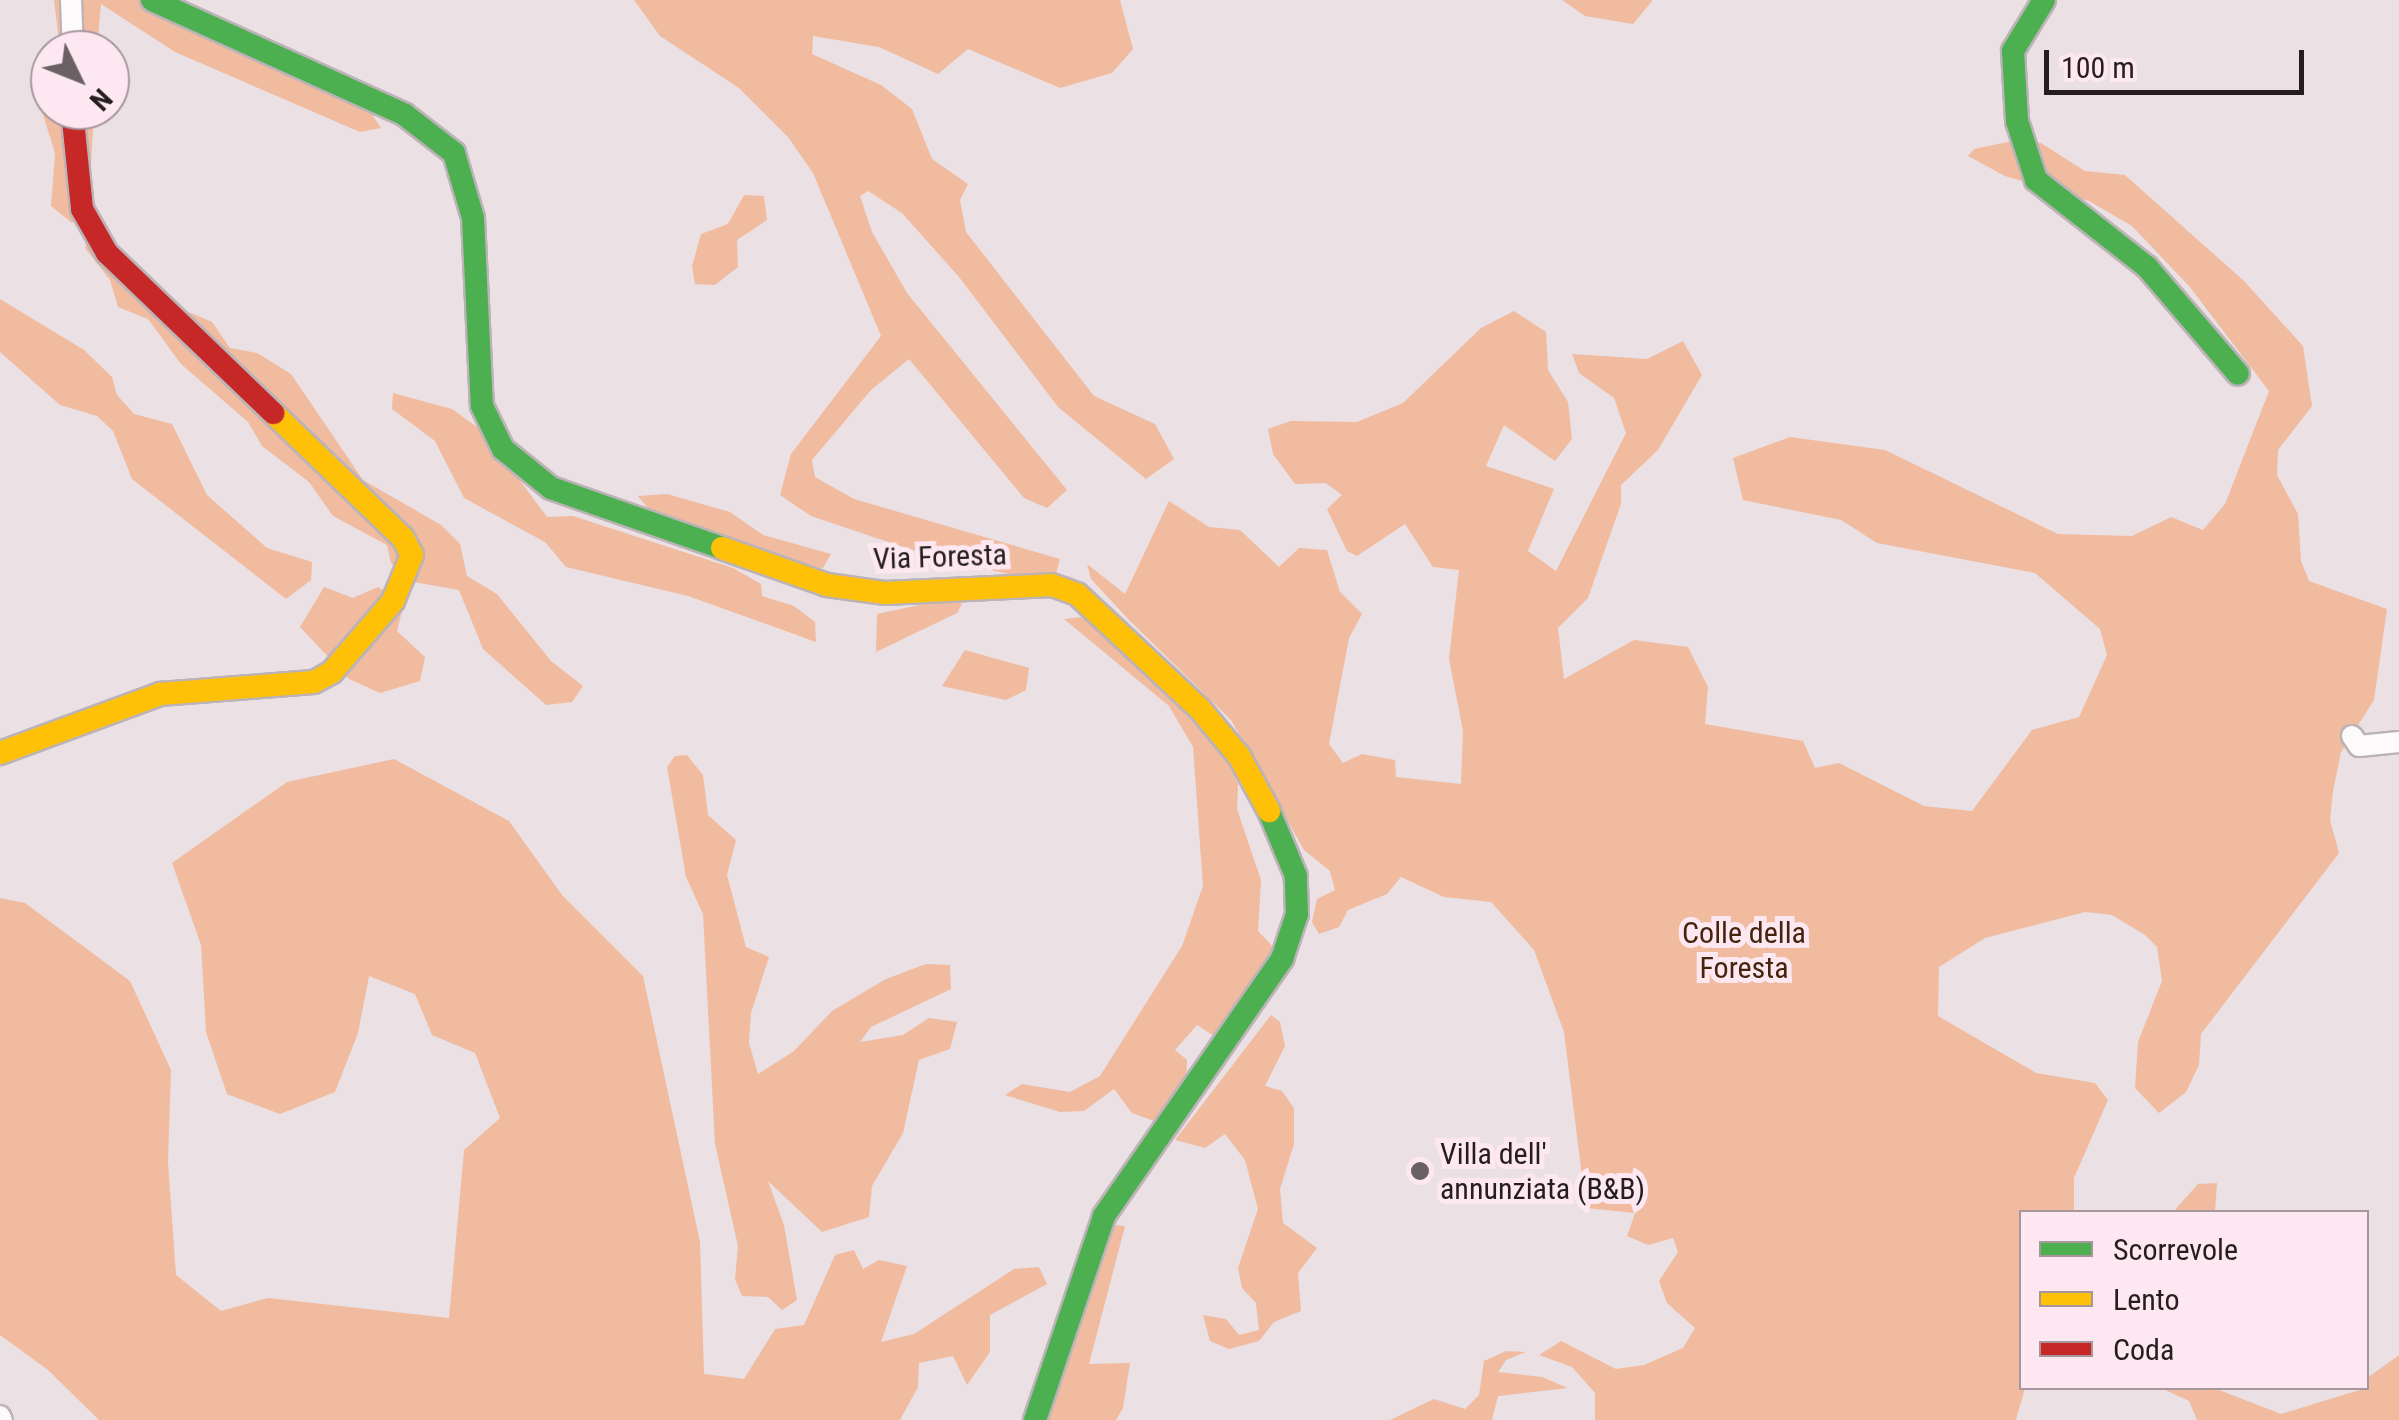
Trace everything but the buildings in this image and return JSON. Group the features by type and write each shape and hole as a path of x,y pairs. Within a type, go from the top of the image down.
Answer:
{"main road":[{"name":"Via Foresta","path":"152,0 405,116 454,153 473,218 482,406 503,449 539,479 576,501 827,586 885,593 1052,584 1077,594 1200,709 1239,756 1282,835 1296,876 1297,914 1282,959 1104,1216 1035,1420"},
{"path":"2044,0 2013,51 2017,120 2036,180 2148,267 2238,374"},
{"path":"0,754 160,694 314,682 332,672 393,601 412,555 403,538 363,506 98,241 82,208 74,130"}],"street":[{"path":"71,0 72,30"},
{"path":"2352,736 2359,746 2399,742"}],"green space":[{"path":"54,0 139,0 173,24 371,113 381,128 360,132 175,52 101,4 99,30 58,30"},
{"path":"634,0 1120,0 1133,49 1112,73 1060,88 968,49 938,74 879,47 813,36 812,54 881,85 912,109 932,159 968,184 960,200 966,232 1094,396 1155,424 1174,459 1146,479 1058,407 959,277 902,213 868,191 860,196 872,232 907,293 1067,490 1047,508 1024,498 909,359 871,390 812,460 815,477 854,499 1060,559 1056,574 1030,579 930,556 811,516 780,495 791,454 881,336 813,173 788,137 739,88 660,36"},
{"path":"1562,0 1652,1 1633,24 1585,16"},
{"path":"48,130 93,130 90,183 96,207 72,223 51,206 55,153"},
{"name":"Colle della Foresta","path":"2008,142 2041,143 2085,171 2125,175 2244,281 2303,346 2312,406 2278,450 2277,475 2298,514 2301,561 2309,581 2387,609 2374,700 2341,752 2333,791 2330,820 2339,853 2201,1034 2199,1065 2186,1092 2159,1113 2135,1088 2138,1042 2162,981 2157,947 2145,935 2112,915 2085,912 1985,938 1939,967 1938,1016 2036,1073 2095,1083 2108,1100 2074,1178 2074,1210 2019,1210 2019,1390 2024,1390 2016,1420 1595,1420 1595,1393 1572,1367 1539,1355 1561,1341 1616,1369 1644,1365 1683,1348 1695,1328 1667,1303 1659,1281 1678,1252 1673,1238 1648,1245 1627,1236 1635,1213 1586,1208 1564,1032 1534,950 1491,902 1444,897 1401,877 1387,894 1348,910 1339,927 1319,934 1312,922 1317,899 1335,890 1330,871 1304,850 1231,720 1091,579 1087,564 1125,594 1169,501 1209,527 1240,530 1279,567 1299,548 1327,550 1340,592 1362,614 1349,638 1329,744 1343,763 1362,754 1395,760 1396,777 1461,784 1463,731 1449,659 1459,570 1433,567 1405,524 1357,556 1347,551 1327,509 1342,495 1326,483 1295,484 1273,454 1268,429 1291,421 1357,422 1403,403 1481,328 1514,311 1546,332 1548,370 1568,402 1572,439 1555,461 1504,425 1486,466 1554,489 1528,551 1556,571 1626,433 1614,398 1579,373 1572,354 1647,359 1683,341 1702,375 1658,450 1621,485 1621,504 1588,598 1558,628 1564,679 1634,640 1688,647 1708,687 1705,724 1803,741 1815,768 1839,763 1924,806 1972,811 2032,730 2079,717 2107,655 2100,629 2035,573 1877,543 1841,520 1743,500 1733,458 1790,437 1885,450 2058,534 2132,536 2171,517 2203,530 2225,504 2269,391 2189,286 2132,226 2089,201 2005,176 1968,156 1974,149"},
{"path":"744,195 764,196 767,220 737,240 738,267 715,285 695,284 692,266 701,234 728,224"},
{"path":"87,242 179,308 212,322 230,348 257,353 291,374 363,480 441,525 460,544 467,576 497,594 551,661 583,686 572,702 546,705 483,649 459,590 408,581 391,563 387,545 333,516 309,482 262,446 248,422 181,364 148,319 118,307 110,280 85,248"},
{"path":"0,299 84,350 112,377 117,395 134,414 172,424 207,495 267,548 312,562 311,580 286,599 132,479 113,431 97,416 60,405 0,352"},
{"path":"393,393 452,409 484,432 547,517 573,516 733,568 761,584 762,596 794,606 815,622 816,642 688,596 566,567 545,542 464,498 435,441 392,409"},
{"path":"667,494 730,512 763,535 831,554 823,568 774,562 651,512 638,496"},
{"path":"324,587 353,598 378,587 404,603 397,631 425,657 420,681 380,693 349,679 300,627"},
{"path":"948,599 962,604 957,613 876,652 877,614"},
{"path":"1091,616 1220,746 1238,784 1237,809 1261,880 1258,931 1275,949 1217,1038 1197,1025 1175,1050 1187,1060 1186,1086 1154,1121 1132,1113 1114,1089 1084,1111 1060,1112 1005,1095 1022,1084 1070,1092 1100,1076 1182,946 1203,886 1193,747 1169,706 1064,619"},
{"path":"965,650 1029,668 1026,690 1006,700 942,686"},
{"path":"687,755 703,775 708,815 736,840 727,875 746,947 769,957 751,1013 749,1043 758,1074 794,1051 832,1011 886,979 926,964 950,965 951,989 871,1027 860,1042 903,1035 929,1018 957,1022 950,1049 919,1060 903,1133 872,1186 869,1217 822,1232 768,1181 784,1225 797,1300 782,1310 768,1297 742,1296 735,1279 738,1246 715,1144 703,914 686,877 667,767 675,756"},
{"path":"394,759 509,821 562,895 643,976 700,1242 704,1374 744,1379 775,1329 804,1325 835,1255 854,1250 863,1269 879,1260 907,1266 881,1342 914,1334 1014,1269 1039,1267 1047,1284 990,1315 990,1352 967,1385 953,1356 919,1363 918,1387 900,1420 99,1420 48,1370 0,1335 0,898 25,903 130,981 171,1070 168,1162 176,1275 221,1311 268,1298 449,1318 464,1150 500,1118 475,1053 432,1035 415,994 369,976 358,1033 335,1092 280,1114 227,1094 206,1032 201,945 172,863 287,782"},
{"path":"1271,1015 1280,1022 1285,1046 1265,1086 1282,1091 1294,1108 1294,1144 1280,1189 1283,1223 1317,1248 1298,1273 1301,1311 1274,1322 1259,1341 1229,1349 1210,1341 1203,1315 1226,1319 1239,1335 1259,1330 1256,1303 1242,1288 1238,1268 1258,1209 1245,1160 1225,1134 1205,1148 1175,1140"},
{"path":"2217,1183 2215,1210 2175,1210 2198,1184"},
{"path":"1114,1225 1125,1226 1089,1364 1130,1363 1123,1408 1116,1420 1046,1420"},
{"path":"1506,1351 1526,1352 1506,1360 1498,1372 1542,1377 1568,1388 1498,1396 1492,1420 1390,1420 1434,1399 1465,1409 1479,1395 1484,1361"},
{"path":"2399,1355 2399,1420 2197,1420 2189,1401 2165,1390 2219,1390 2281,1414 2369,1390 2369,1377"}],"traffic: fast":[{"path":"152,0 405,115 454,153 473,218 482,406 503,449 551,488 722,548"},
{"path":"2044,0 2013,51 2017,121 2036,180 2147,267 2238,374"},
{"path":"1035,1420 1104,1216 1282,959 1297,914 1296,876 1269,811"}],"traffic: slow":[{"path":"0,753 160,694 314,682 332,672 393,601 412,555 403,538 273,413"},
{"path":"722,548 827,585 885,593 1052,585 1077,594 1200,709 1239,756 1269,811"}],"traffic: jam":[{"path":"74,130 82,209 107,253 273,413"}],"place":[{"name":"Villa dell' annunziata (B&B)","path":"1420,1171"}]}
